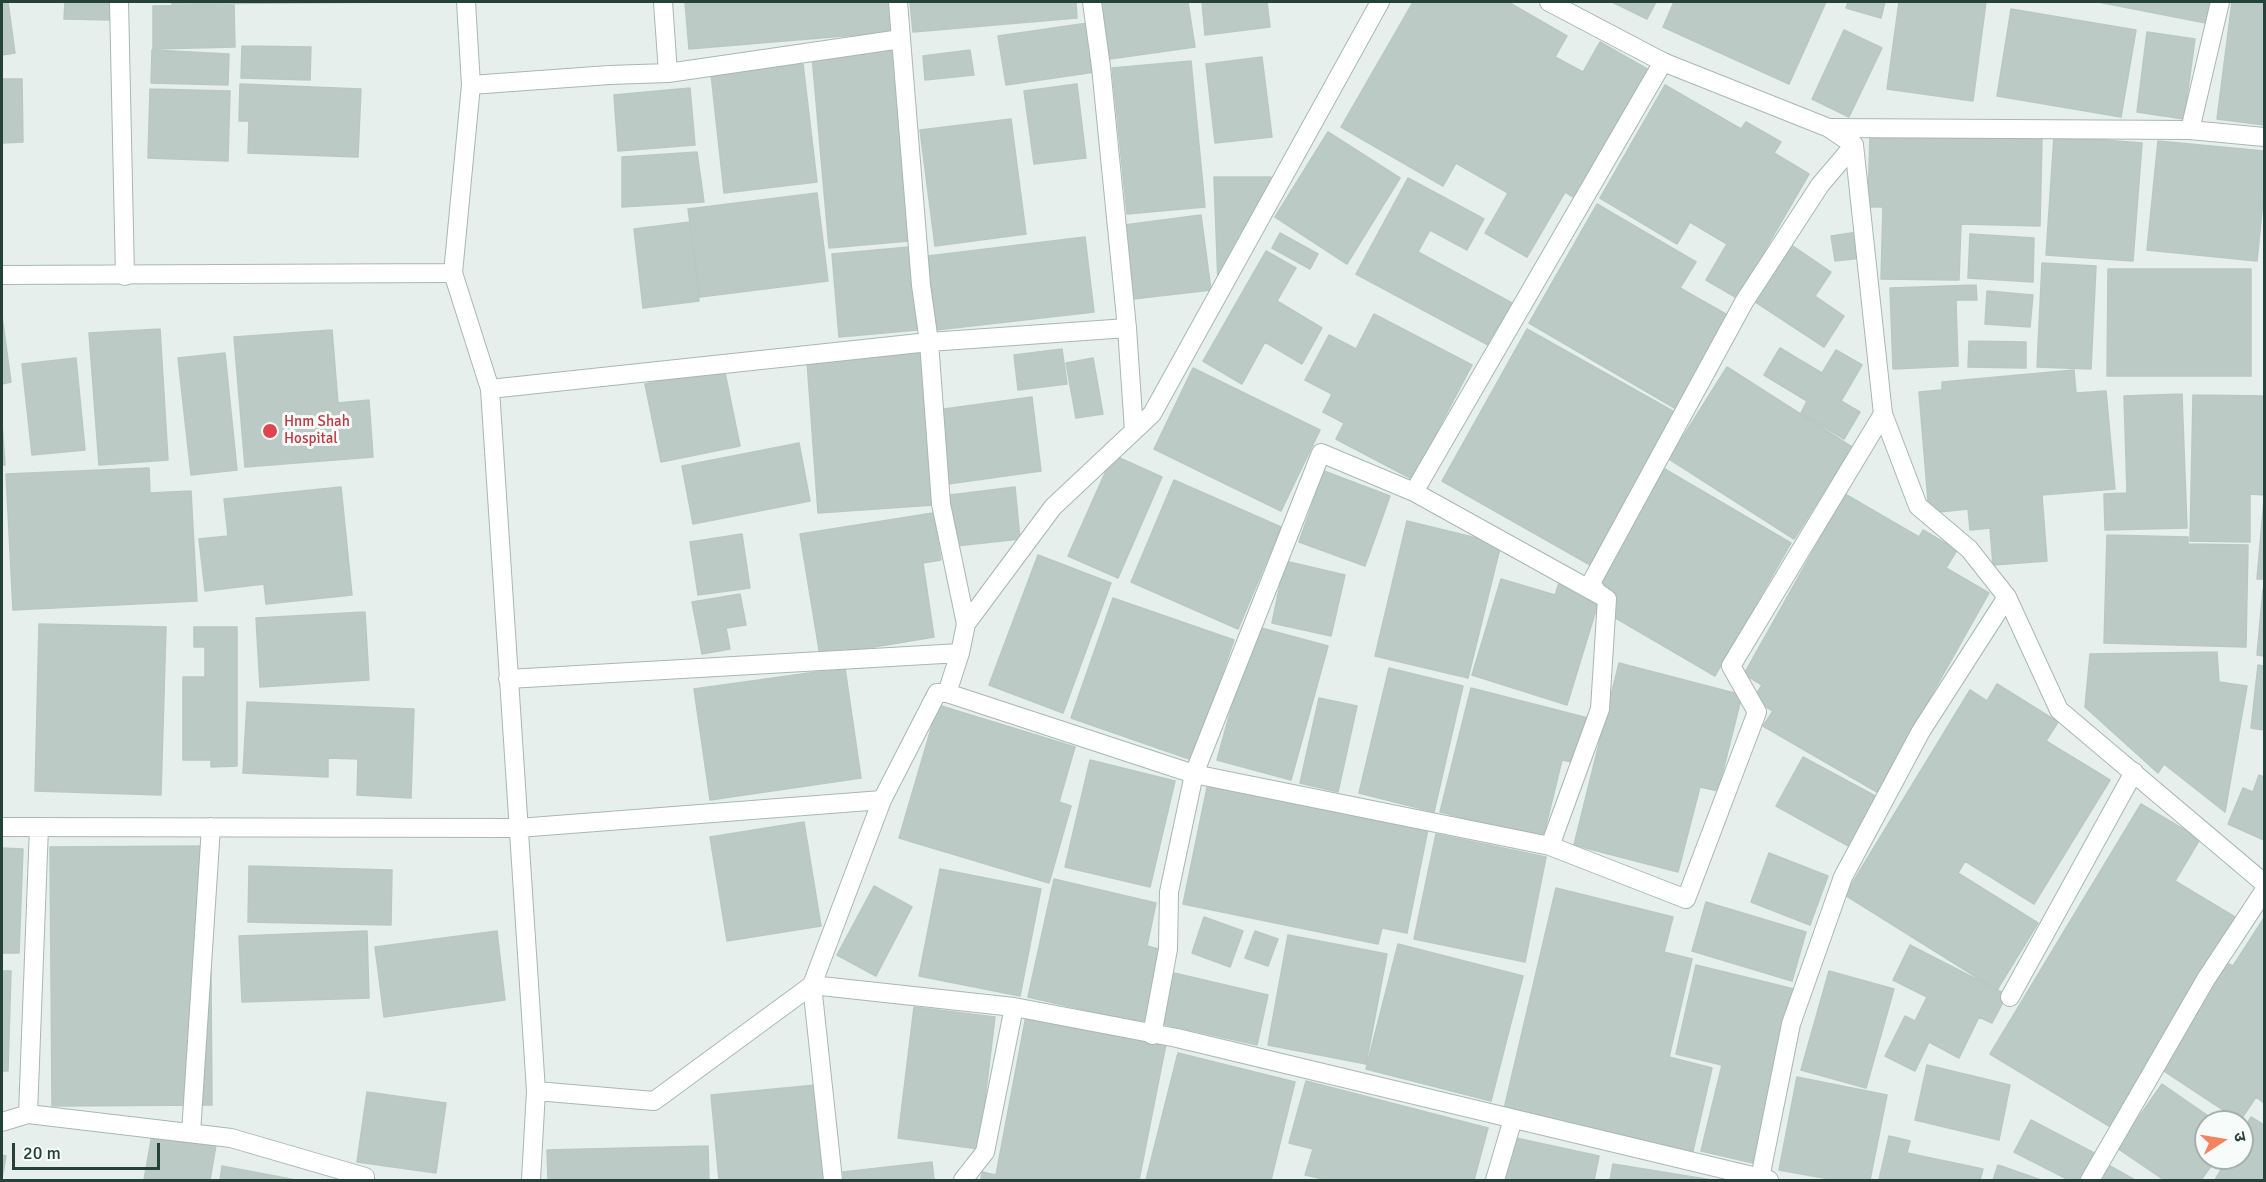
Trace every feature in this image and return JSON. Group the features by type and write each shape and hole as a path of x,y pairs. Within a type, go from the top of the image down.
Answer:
{"street":[{"path":"119,2 125,276"},
{"path":"466,2 471,85 453,273 490,389 536,1091 531,1180"},
{"path":"663,2 668,73"},
{"path":"898,2 921,285 929,342 941,504 966,624 960,653 947,693"},
{"path":"1092,2 1101,67 1127,328 1134,430"},
{"path":"966,624 1053,507 1152,414 1380,2"},
{"path":"1549,2 1663,62 1829,128 1854,144"},
{"path":"2190,130 2220,2"},
{"path":"471,85 668,73 901,39"},
{"path":"1414,492 1663,62"},
{"path":"1829,128 2190,130 2265,137"},
{"path":"1854,144 1883,414 1918,506 1969,549 2007,597 2059,710 2265,883"},
{"path":"1607,599 1590,583 1744,302 1820,185 1854,144"},
{"path":"2,275 453,273"},
{"path":"490,389 929,342 1127,328"},
{"path":"833,1180 812,985 882,800 937,693 947,693 1194,774 1550,846 1686,899 1757,712 1731,666 1883,414"},
{"path":"1152,1035 1168,949 1169,892 1194,774 1321,453 1414,492 1607,599"},
{"path":"536,1091 654,1101 812,985 1014,1007 1189,1041 1765,1179 1791,1024 1843,877 1921,731 2007,597"},
{"path":"1550,846 1600,709 1607,599"},
{"path":"508,679 960,653"},
{"path":"2010,997 2134,772"},
{"path":"2,827 518,828 882,800"},
{"path":"28,1114 39,827"},
{"path":"191,1133 211,827"},
{"path":"2090,1180 2206,979 2265,891"},
{"path":"963,1180 985,1152 1014,1007"},
{"path":"2,1122 28,1114 231,1138 365,1177 365,1180"},
{"path":"1495,1180 1513,1119"}],"building":[{"path":"2,2 8,2 15,53 2,55"},
{"path":"65,2 112,2 112,20 64,19"},
{"path":"171,2 401,2 172,4"},
{"path":"685,2 889,2 892,32 689,49"},
{"path":"910,2 1076,2 1077,18 913,32"},
{"path":"1101,2 1188,2 1195,47 1110,59"},
{"path":"1202,2 1267,2 1270,27 1205,35"},
{"path":"1413,2 1508,2 1567,36 1555,57 1583,72 1600,42 1649,70 1575,198 1565,192 1527,257 1485,233 1508,193 1456,163 1443,186 1341,127"},
{"path":"1612,2 1656,2 1647,19"},
{"path":"1674,2 1826,2 1789,84 1663,27"},
{"path":"1848,2 1885,2 1881,18 1846,8"},
{"path":"1899,2 1986,2 1973,101 1887,89"},
{"path":"2098,2 2215,2 2211,24"},
{"path":"2232,2 2264,2 2264,125 2217,119"},
{"path":"234,5 235,47 153,49 153,6"},
{"path":"2011,9 2136,30 2121,117 1997,96"},
{"path":"1088,23 1095,72 1006,85 998,36"},
{"path":"1844,30 1882,48 1849,117 1812,99"},
{"path":"2147,32 2195,39 2184,119 2137,112"},
{"path":"242,46 311,47 310,80 241,78"},
{"path":"893,49 909,241 829,248 812,56"},
{"path":"152,50 229,54 228,85 151,83"},
{"path":"970,50 974,75 925,80 923,56"},
{"path":"1262,57 1272,137 1215,143 1206,64"},
{"path":"1191,61 1205,207 1127,214 1112,68"},
{"path":"803,64 817,182 724,193 711,74"},
{"path":"2,79 22,79 23,142 2,143"},
{"path":"240,84 361,89 358,157 248,153 249,121 239,121"},
{"path":"1077,84 1086,158 1034,164 1024,91"},
{"path":"1665,85 1741,129 1746,122 1781,142 1774,153 1809,174 1737,298 1706,280 1727,244 1690,222 1677,244 1600,198"},
{"path":"690,88 695,145 618,151 614,95"},
{"path":"150,89 230,91 228,161 148,158"},
{"path":"1011,119 1026,234 935,246 920,130"},
{"path":"1328,132 1400,178 1347,264 1275,217"},
{"path":"1870,134 2042,139 2040,226 1961,224 1959,280 1881,279 1883,207 1868,207"},
{"path":"2054,136 2142,143 2133,261 2046,255"},
{"path":"2158,141 2264,151 2264,191 2257,261 2147,250"},
{"path":"697,152 704,202 622,207 622,157"},
{"path":"1214,177 1271,177 1218,284"},
{"path":"1408,178 1484,219 1467,250 1430,230 1418,252 1512,303 1490,346 1356,274"},
{"path":"817,193 828,281 700,297 688,209"},
{"path":"1597,204 1696,262 1680,288 1731,317 1678,410 1529,323"},
{"path":"1201,215 1211,290 1133,299 1124,225"},
{"path":"690,222 699,301 643,308 634,229"},
{"path":"1858,232 1862,258 1835,261 1831,236"},
{"path":"1280,233 1318,254 1310,269 1272,248"},
{"path":"1970,234 2034,238 2033,282 1968,278"},
{"path":"1085,237 1094,312 936,330 928,256"},
{"path":"1790,244 1831,272 1815,296 1844,316 1824,347 1754,301"},
{"path":"909,247 917,330 839,337 832,254"},
{"path":"1266,251 1296,268 1277,301 1322,328 1302,364 1265,342 1242,384 1203,361"},
{"path":"2042,263 2096,266 2091,369 2037,367"},
{"path":"2108,269 2251,269 2251,376 2107,376"},
{"path":"1976,285 1977,300 1956,300 1958,366 1893,369 1890,288"},
{"path":"1987,291 2033,295 2030,327 1985,324"},
{"path":"1374,314 1472,365 1412,479 1336,439 1344,423 1323,412 1332,394 1305,380 1329,335 1356,349"},
{"path":"2,316 11,382 2,384"},
{"path":"160,329 168,460 99,465 89,333"},
{"path":"1527,329 1678,414 1592,566 1442,481"},
{"path":"332,330 338,403 369,400 373,457 245,467 234,337"},
{"path":"1969,341 2026,342 2026,368 1968,367"},
{"path":"1780,348 1822,373 1836,350 1862,365 1841,401 1860,412 1844,439 1801,413 1807,401 1764,375"},
{"path":"1062,349 1067,384 1018,390 1014,355"},
{"path":"923,352 934,505 818,513 807,361"},
{"path":"225,353 237,470 191,475 178,358"},
{"path":"76,358 85,450 32,455 22,364"},
{"path":"1093,358 1103,414 1076,418 1066,363"},
{"path":"1727,367 1852,447 1794,539 1669,459"},
{"path":"724,368 740,446 661,462 645,384"},
{"path":"1193,368 1320,430 1281,511 1154,449"},
{"path":"2074,370 2076,393 2106,391 2115,489 2042,495 2047,561 1993,565 1990,528 1970,530 1968,509 1929,513 1919,392 1942,390 1942,382"},
{"path":"2182,394 2187,528 2105,530 2104,494 2127,493 2124,396"},
{"path":"2193,395 2264,396 2264,495 2250,494 2250,542 2190,541"},
{"path":"1032,397 1041,471 948,484 937,410"},
{"path":"2,423 5,465 2,465"},
{"path":"799,443 810,501 693,524 682,466"},
{"path":"1113,455 1162,477 1118,578 1068,556"},
{"path":"149,468 150,493 191,491 197,601 13,610 6,474"},
{"path":"1663,468 1791,543 1715,676 1607,613 1616,597 1595,585"},
{"path":"1324,471 1390,496 1365,566 1299,542"},
{"path":"1174,480 1281,527 1238,629 1131,582"},
{"path":"341,487 352,595 266,604 264,584 205,591 199,539 228,536 224,499"},
{"path":"1015,487 1020,539 956,546 950,495"},
{"path":"1845,494 1919,537 1923,530 1957,550 1946,568 1989,593 1877,792 1763,726 1773,711 1753,699 1762,685 1744,674"},
{"path":"2264,499 2264,579 2257,579"},
{"path":"933,513 941,560 923,563 934,637 820,656 800,534"},
{"path":"1407,521 1501,544 1468,678 1375,656"},
{"path":"742,534 750,588 698,595 690,542"},
{"path":"2107,535 2188,537 2188,544 2248,545 2246,647 2104,643"},
{"path":"1038,555 1111,583 1063,713 989,685"},
{"path":"1285,561 1345,575 1331,636 1272,623"},
{"path":"1501,579 1555,595 1559,583 1600,597 1567,705 1472,675"},
{"path":"2264,589 2264,656 2257,655"},
{"path":"740,594 746,625 726,628 730,649 702,654 692,602"},
{"path":"1113,598 1234,640 1192,760 1071,718"},
{"path":"365,612 369,680 260,687 256,618"},
{"path":"39,624 166,627 161,795 35,791"},
{"path":"1254,626 1328,646 1291,780 1217,760"},
{"path":"194,627 237,627 237,766 211,767 211,760 183,760 183,677 205,677 205,647 194,647"},
{"path":"2217,652 2219,682 2247,686 2225,812 2164,764 2158,773 2085,707 2090,654"},
{"path":"1619,663 1742,695 1718,791 1700,787 1678,872 1574,845"},
{"path":"2258,665 2264,666 2264,730 2251,728"},
{"path":"845,668 861,778 710,800 694,689"},
{"path":"1389,668 1463,686 1434,812 1359,793"},
{"path":"1997,684 2058,722 2046,741 2110,780 2034,904 1965,861 1958,873 2038,923 1997,990 1845,895 1970,690 1987,701"},
{"path":"1471,688 1588,718 1577,763 1562,760 1543,838 1440,812"},
{"path":"1319,698 1357,706 1338,792 1300,783"},
{"path":"247,702 414,709 411,798 357,795 358,759 328,758 328,777 243,773"},
{"path":"938,705 1075,747 1059,802 1071,806 1049,883 899,838"},
{"path":"1803,757 1879,798 1852,848 1776,806"},
{"path":"1090,760 1175,781 1150,887 1065,867"},
{"path":"2259,775 2264,777 2264,840 2228,824 2243,788 2253,792"},
{"path":"1208,783 1428,829 1407,933 1382,928 1378,944 1183,904"},
{"path":"2141,804 2200,839 2175,881 2235,917 2109,1126 1990,1054"},
{"path":"804,822 821,926 727,941 710,837"},
{"path":"1436,834 1546,857 1525,962 1414,939"},
{"path":"210,846 212,1105 52,1106 50,847"},
{"path":"2,848 23,849 19,953 2,953"},
{"path":"1769,853 1828,876 1810,925 1751,902"},
{"path":"249,866 392,870 391,925 248,922"},
{"path":"940,869 1041,889 1020,996 919,976"},
{"path":"1054,879 1156,903 1147,946 1162,950 1146,1024 1028,997"},
{"path":"874,886 912,907 876,976 837,955"},
{"path":"1556,888 1673,917 1664,952 1692,959 1669,1057 1712,1068 1692,1155 1504,1109"},
{"path":"1706,902 1806,932 1792,981 1692,951"},
{"path":"1204,917 1243,931 1230,967 1192,953"},
{"path":"2264,918 2264,1103 2256,1097 2247,1110 2223,1110 2158,1067 2227,963 2233,966"},
{"path":"367,931 369,998 242,1002 239,936"},
{"path":"497,931 505,1000 384,1017 375,947"},
{"path":"1255,931 1278,939 1268,966 1245,958"},
{"path":"1288,935 1387,954 1366,1064 1268,1045"},
{"path":"1398,944 1523,976 1491,1101 1366,1069"},
{"path":"1910,945 2007,995 1992,1023 1979,1017 1959,1058 1929,1042 1915,1071 1885,1056 1905,1016 1915,1021 1927,997 1893,980"},
{"path":"1696,965 1794,989 1753,1163 1701,1151 1722,1065 1676,1054"},
{"path":"2,971 11,971 8,1071 2,1071"},
{"path":"1829,971 1894,989 1866,1088 1801,1070"},
{"path":"1174,973 1268,995 1257,1045 1163,1024"},
{"path":"914,1007 995,1017 979,1149 898,1138"},
{"path":"1026,1016 1166,1044 1139,1180 981,1180 982,1172 996,1175"},
{"path":"1178,1053 1295,1082 1271,1180 1146,1180"},
{"path":"1927,1065 2010,1085 1999,1140 1915,1120"},
{"path":"1797,1077 1887,1095 1870,1180 1835,1180 1779,1170"},
{"path":"1306,1081 1488,1128 1474,1180 1328,1180 1305,1175 1313,1149 1289,1143"},
{"path":"2162,1084 2200,1110 2194,1110 2194,1170 2208,1170 2201,1180 2164,1180 2117,1148"},
{"path":"816,1085 825,1180 719,1180 711,1095"},
{"path":"367,1092 446,1103 436,1173 357,1162"},
{"path":"2254,1119 2264,1125 2264,1180 2215,1180 2221,1170 2254,1170"},
{"path":"2031,1120 2098,1155 2086,1180 2069,1180 2014,1152"},
{"path":"152,1135 216,1145 210,1180 144,1180"},
{"path":"1502,1135 1599,1156 1594,1180 1492,1180"},
{"path":"1889,1136 1910,1141 1907,1153 1983,1169 1980,1180 1879,1180"},
{"path":"708,1146 709,1180 548,1180 547,1150"},
{"path":"2,1155 6,1156 2,1178"},
{"path":"932,1162 934,1180 844,1180 843,1172"},
{"path":"1613,1164 1712,1180 1610,1180"},
{"path":"1998,1165 2041,1180 1993,1180"},
{"path":"222,1166 296,1180 220,1180"},
{"path":"2110,1166 2135,1180 2102,1180"}],"place":[{"name":"Hnm Shah Hospital","path":"270,431"}]}
